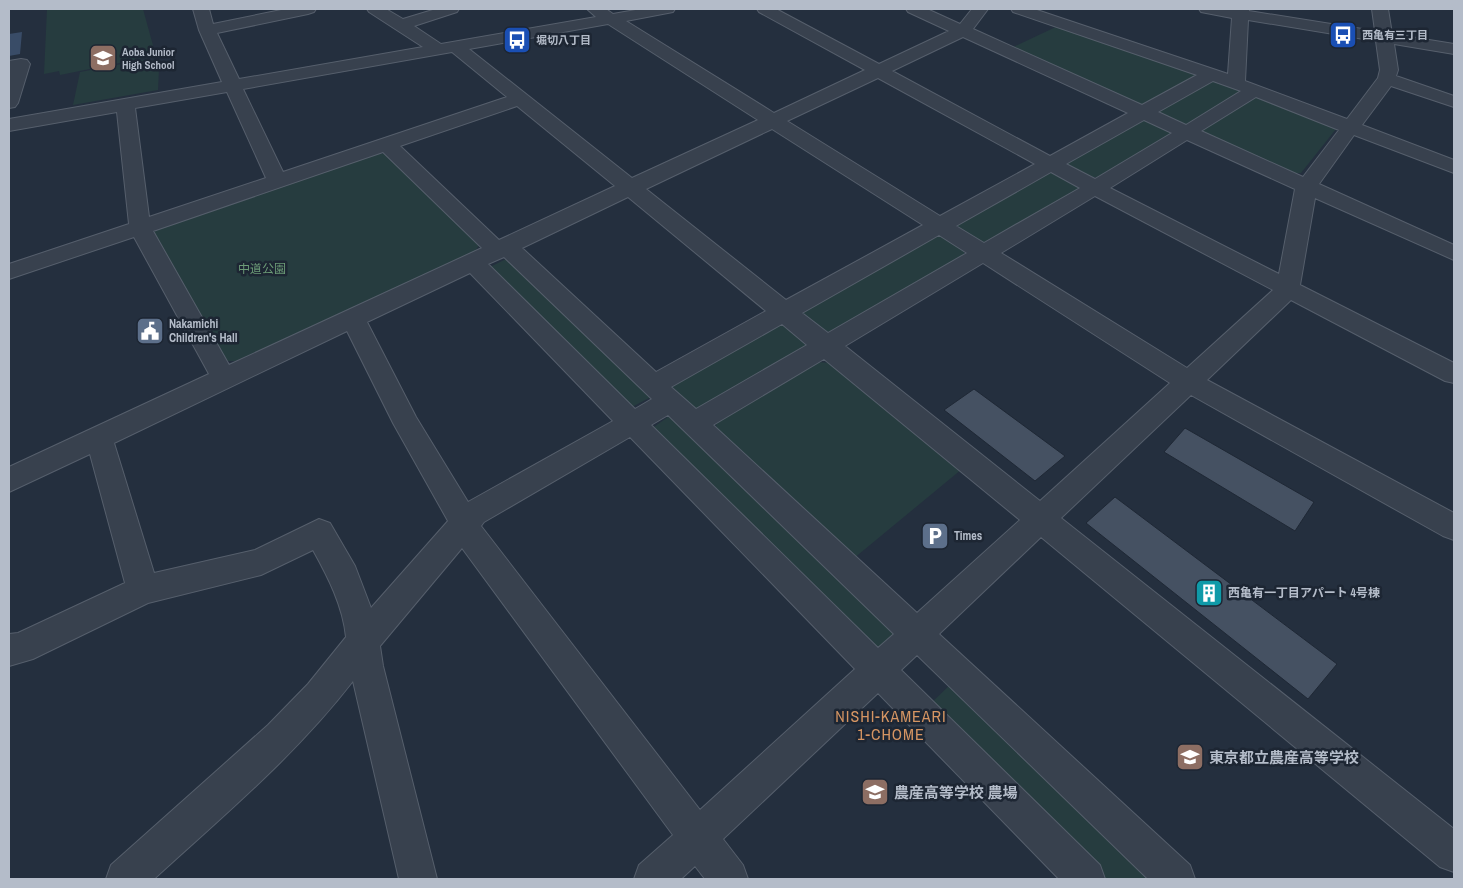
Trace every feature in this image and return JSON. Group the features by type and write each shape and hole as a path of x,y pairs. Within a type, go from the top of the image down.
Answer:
{"street":[{"path":"201,9 207,30 277,181"},
{"path":"207,30 308,9"},
{"path":"376,9 402,25 447,48 520,99 1454,853"},
{"path":"402,25 451,9"},
{"path":"9,125 447,48 604,14 667,9"},
{"path":"765,9 1052,163 1094,188 1288,290 1454,374"},
{"path":"914,9 1454,253"},
{"path":"9,480 963,31 980,9"},
{"path":"1019,9 1231,82 1454,167"},
{"path":"1208,9 1235,11 1454,49"},
{"path":"652,879 918,635 1288,290 1306,187 1387,79 1389,70 1380,9"},
{"path":"694,423 1186,132 1231,82 1235,11"},
{"path":"604,14 981,253 1189,382 1454,527"},
{"path":"9,66 21,64 9,103"},
{"path":"1387,79 1454,102"},
{"path":"125,879 281,738 320,696 363,642 474,513 632,424 662,393 784,312 1142,112 1231,82"},
{"path":"9,272 520,99"},
{"path":"125,105 140,228 224,378"},
{"path":"386,144 491,253 632,424 1086,879"},
{"path":"491,253 662,393 1176,879"},
{"path":"352,317 406,423 477,544 730,879"},
{"path":"99,437 143,590"},
{"path":"9,650 21,648 143,590 261,562 319,532 344,576 361,624 366,666 418,879"}],"green space":[{"path":"47,9 143,9 154,49 149,57 60,75 59,71 44,74"},
{"path":"1060,25 1193,72 1197,76 1143,105 1134,104 1011,48"},
{"path":"148,59 151,67 157,66 157,69 159,69 158,90 73,105 80,72"},
{"path":"1209,80 1241,89 1241,93 1189,124 1181,124 1158,113 1157,109"},
{"path":"1255,97 1262,98 1336,129 1301,173 1290,173 1204,135 1201,129"},
{"path":"1148,118 1171,129 1172,134 1098,177 1090,177 1066,164 1065,159 1138,119"},
{"name":"中道公園","path":"373,153 387,154 480,244 475,251 236,361 225,361 153,233 159,226"},
{"path":"1047,170 1080,184 1081,189 987,243 978,242 956,228 957,220"},
{"path":"934,235 941,235 964,249 964,255 834,331 824,332 803,313 806,306"},
{"path":"504,260 513,260 649,392 649,398 632,407 490,271 492,266"},
{"path":"774,323 785,325 806,343 803,351 703,409 694,409 672,386"},
{"path":"816,362 831,363 962,469 853,559 717,432 716,423"},
{"path":"678,416 897,632 879,649 651,429 668,417"},
{"path":"954,681 1164,879 1101,879 926,708"}],"water":[{"path":"22,32 20,54 9,56 9,34"}],"building":[{"path":"974,389 1065,456 1035,481 944,410"},
{"path":"1185,428 1314,502 1295,531 1164,452"},
{"name":"西亀有一丁目アパート 4号棟","path":"1115,497 1337,664 1308,699 1086,523"}],"place":[{"name":"西亀有三丁目","path":"1343,35"},
{"name":"堀切八丁目","path":"517,40"},
{"name":"Aoba Junior High School","path":"103,58"},
{"name":"Nakamichi Children's Hall","path":"150,331"},
{"name":"Times","path":"935,536"},
{"name":"西亀有一丁目アパート 4号棟","path":"1209,593"},
{"name":"東京都立農産高等学校","path":"1190,757"},
{"name":"農産高等学校 農場","path":"875,792"}],"district":[{"name":"NISHI-KAMEARI 1-CHOME","path":"891,725"}]}
